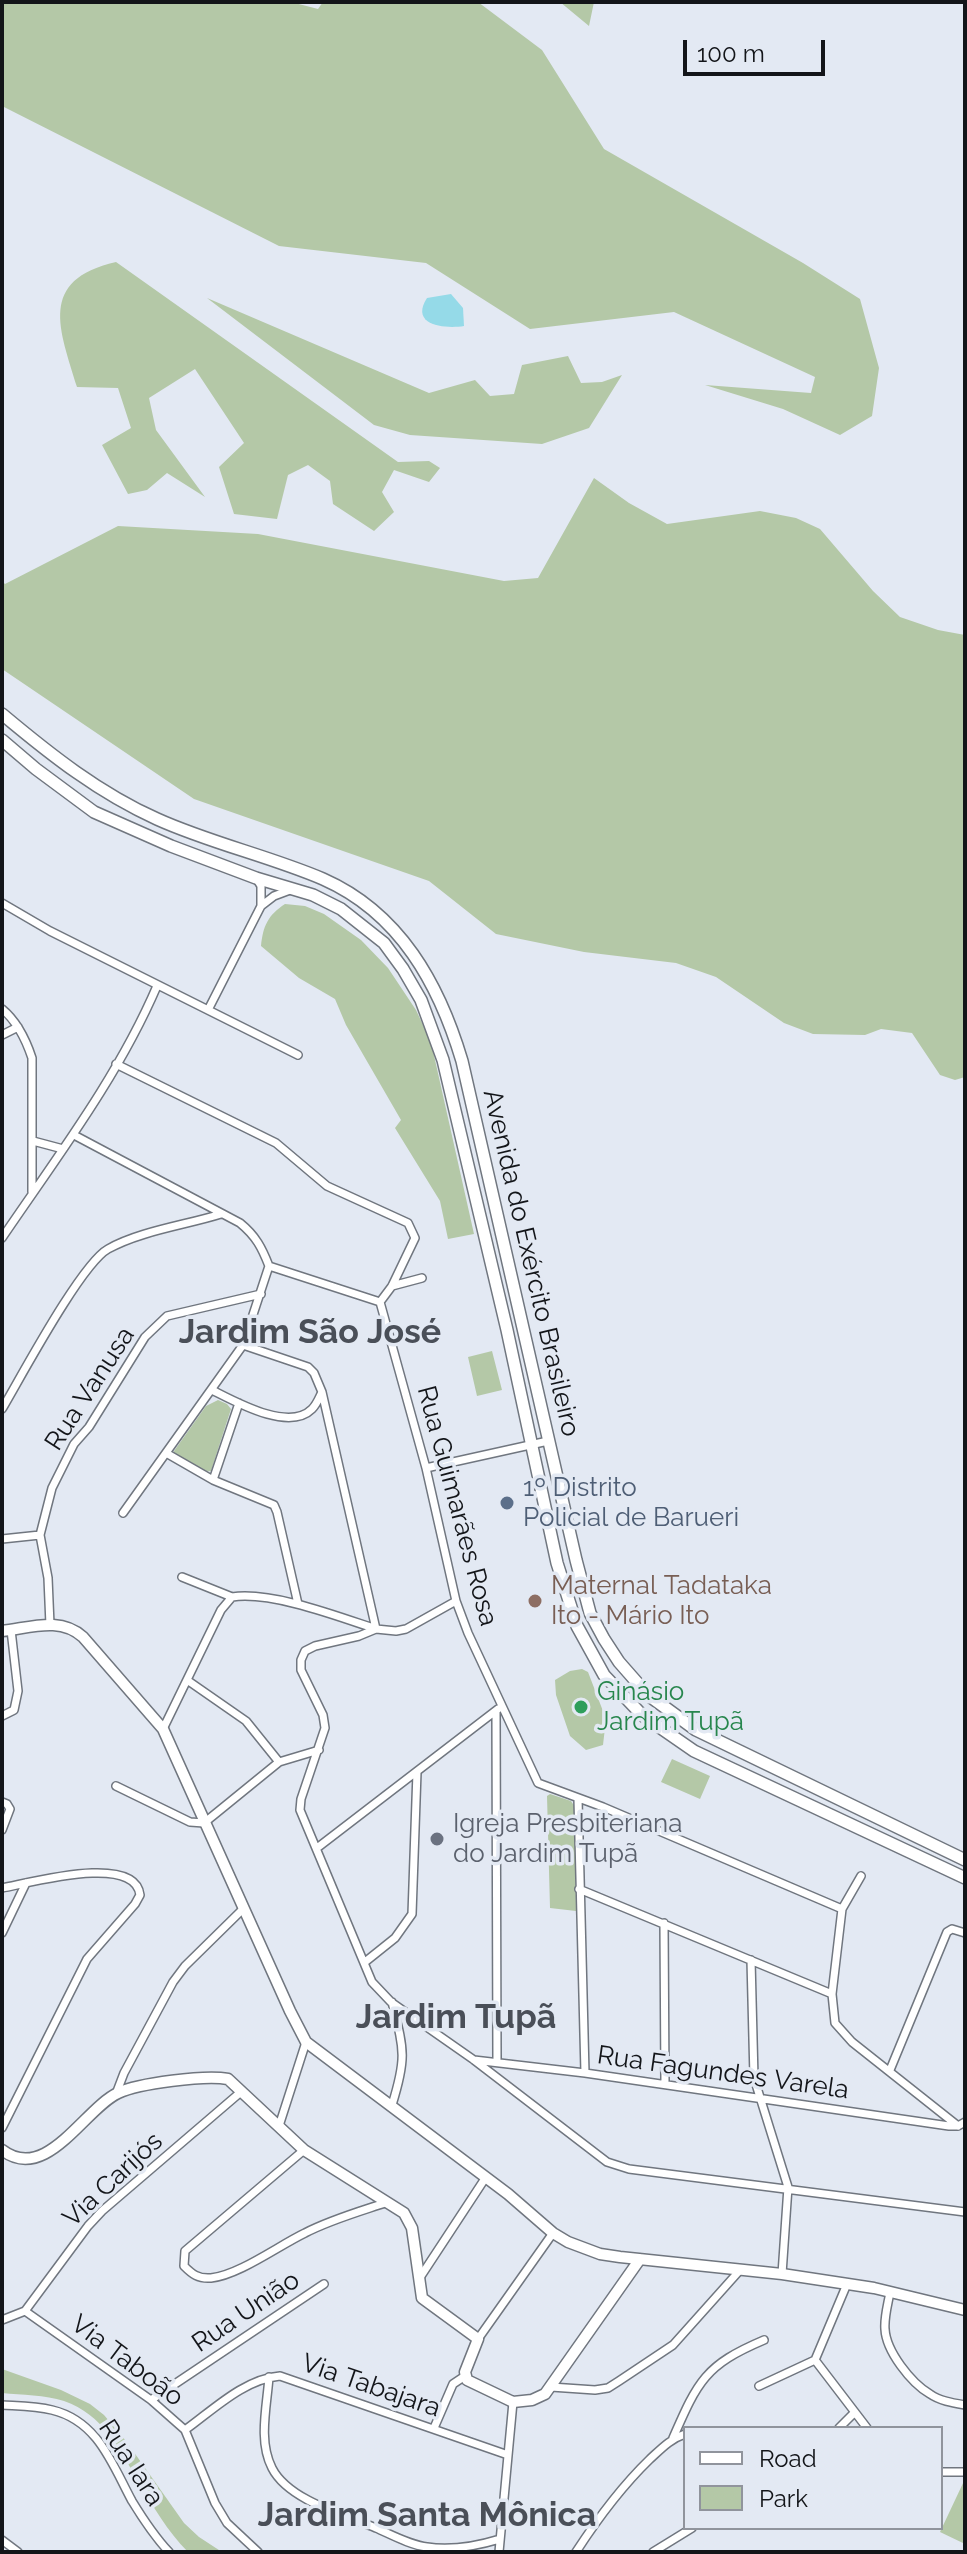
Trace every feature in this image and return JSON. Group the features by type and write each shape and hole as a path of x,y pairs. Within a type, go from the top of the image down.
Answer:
{"main road":[{"name":"Avenida do Exército Brasileiro","path":"2,714 77,775 117,800 160,821 335,885 366,906 413,953 429,978 452,1029 471,1098 590,1613 619,1662 648,1695 696,1730 965,1860"},
{"name":"Avenida do Exército Brasileiro","path":"2,740 94,812 171,846 256,878 313,895 341,909 384,943 421,1000 443,1060 557,1563 572,1613 604,1675 622,1697 667,1734 694,1751 965,1878"},
{"path":"313,895 335,885"},
{"path":"7,1630 50,1625 70,1628 83,1637 163,1729 306,2042 532,2212 553,2233 600,2254 782,2274 890,2292 965,2310"},
{"path":"2,2150 17,2158 41,2156 116,2094 134,2088 217,2077 228,2079 304,2150 404,2213 410,2221 422,2298 478,2339 465,2376 469,2382 513,2402 523,2403 539,2398 551,2387 640,2259"}],"street":[{"path":"256,878 261,886 261,906"},
{"path":"208,1010 261,906 291,889"},
{"path":"2,905 298,1055"},
{"path":"2,1238 74,1135 143,1019 157,986"},
{"path":"2,1009 18,1027 32,1058 32,1194"},
{"path":"2,1035 18,1027"},
{"path":"116,1064 276,1143 327,1186 408,1223 415,1238 392,1286 380,1302 269,1266"},
{"path":"74,1135 252,1233 260,1243 269,1266 243,1345 123,1513"},
{"path":"33,1141 63,1149"},
{"path":"2,1409 80,1280 105,1250 221,1214"},
{"path":"392,1286 422,1278"},
{"name":"Rua Vanusa","path":"40,1535 52,1488 74,1444 89,1427 156,1324 167,1316 261,1294"},
{"name":"Rua Guimarães Rosa","path":"380,1302 426,1468 456,1601 499,1708 538,1783 842,1909"},
{"path":"243,1345 308,1367 314,1373 322,1392 376,1629"},
{"path":"212,1390 239,1403 292,1419 312,1409 322,1392"},
{"path":"213,1480 239,1403"},
{"path":"426,1468 548,1441"},
{"path":"166,1453 213,1480 274,1505 298,1604"},
{"path":"2,1539 40,1535 48,1578 50,1625"},
{"path":"182,1577 232,1597 298,1604 376,1629 396,1631 406,1629 456,1601"},
{"path":"163,1729 221,1610 232,1597"},
{"path":"376,1629 315,1646 305,1651 301,1660 301,1670 323,1715 325,1728 300,1810 372,1982 391,2002 474,2060 607,2162 629,2169 965,2212"},
{"path":"2,1716 14,1710 18,1698 7,1630"},
{"path":"187,1680 246,1721 279,1762"},
{"path":"317,1848 499,1708"},
{"path":"497,2061 499,1708"},
{"path":"116,1786 190,1822 204,1823 279,1762 319,1750"},
{"path":"365,1962 395,1938 412,1914 417,1772"},
{"path":"578,1799 585,2073"},
{"path":"2,1802 10,1809 2,1830"},
{"path":"2,1888 74,1874 103,1872 132,1879 138,1884 140,1895 87,1959 2,2128"},
{"path":"861,1876 842,1909 832,2013 841,2032 961,2124"},
{"path":"2,1933 26,1883"},
{"path":"579,1889 832,1994"},
{"path":"116,2094 173,1982 185,1966 243,1909"},
{"path":"664,1923 665,2084"},
{"path":"890,2070 949,1930 965,1933"},
{"path":"751,1960 753,2069 788,2187 782,2274"},
{"path":"391,2002 403,2045 403,2061 392,2105"},
{"path":"279,2126 306,2042"},
{"name":"Rua Fagundes Varela","path":"474,2060 961,2124"},
{"name":"Via Carijós","path":"25,2311 102,2211 242,2091"},
{"path":"304,2150 185,2251 184,2266 193,2275 215,2278 269,2254 303,2233 385,2203"},
{"path":"418,2281 486,2177"},
{"path":"478,2339 553,2233"},
{"path":"551,2387 608,2388 673,2345 741,2269"},
{"name":"Rua União","path":"151,2400 324,2284"},
{"path":"759,2386 815,2360 847,2284"},
{"path":"890,2292 884,2326 897,2358 920,2387 932,2396 965,2405"},
{"path":"2,2320 25,2311"},
{"name":"Via Taboão","path":"25,2311 151,2400 185,2430 215,2503 227,2523 258,2552"},
{"path":"576,2552 608,2502 673,2438 691,2398 714,2367 764,2340"},
{"path":"815,2360 865,2426"},
{"path":"434,2428 453,2384 465,2376"},
{"path":"269,2377 265,2449 277,2476 292,2490 319,2506 426,2547 455,2549 500,2539"},
{"name":"Via Tabajara","path":"185,2430 250,2385 269,2377 292,2379 508,2455"},
{"path":"499,2552 513,2402"},
{"name":"Rua Iara","path":"2,2405 51,2410 71,2417 86,2427 111,2458 133,2502 169,2552"},
{"path":"841,2426 854,2413"},
{"path":"673,2438 683,2435"},
{"path":"943,2472 965,2472"},
{"path":"653,2552 689,2530"},
{"path":"2,2540 18,2552"}],"green space":[{"path":"2,2 291,2 318,9 323,2 478,2 542,50 604,149 860,299 879,368 872,416 840,435 783,409 705,385 811,393 815,377 674,312 530,329 426,263 279,246 2,106"},
{"path":"560,2 594,2 589,26"},
{"path":"116,262 398,462 429,461 440,468 429,482 394,470 382,492 394,512 374,531 333,504 330,481 308,465 288,475 277,519 234,514 219,467 244,443 195,369 149,398 156,430 205,497 167,473 147,490 128,494 102,445 131,428 118,388 77,387 65,346 60,310 64,294 74,281 91,270"},
{"path":"207,298 429,393 475,380 490,396 514,394 522,365 568,356 581,383 602,382 622,375 589,428 542,444 410,435 374,425"},
{"path":"594,478 629,503 667,524 760,511 796,518 820,529 873,591 900,617 965,635 965,1077 955,1080 940,1075 912,1033 881,1029 865,1035 813,1034 784,1023 716,977 676,963 584,952 496,934 429,881 194,799 2,669 2,581 5,584 118,526 258,534 504,581 538,578"},
{"path":"285,904 305,906 324,914 361,940 388,968 416,1010 431,1042 474,1234 448,1239 440,1201 395,1128 401,1120 346,1025 335,999 299,978 261,946 267,922"},
{"path":"492,1351 502,1390 477,1396 468,1357"},
{"path":"218,1400 231,1409 211,1471 204,1472 174,1455 174,1451 206,1406"},
{"name":"Ginásio Jardim Tupã","path":"582,1669 588,1672 606,1719 603,1745 586,1750 570,1736 556,1695 555,1680 570,1671"},
{"path":"672,1759 710,1776 700,1799 661,1782"},
{"path":"550,1794 571,1801 575,1807 576,1911 550,1908 547,1796"},
{"path":"2,2369 61,2390 90,2404 104,2415 184,2523 222,2552 188,2552 173,2536 117,2445 100,2424 78,2407 64,2401 2,2393"},
{"path":"965,2481 965,2544 940,2532"}],"water":[{"path":"451,294 463,308 464,326 440,326 426,320 423,307 427,298"}],"place":[{"name":"1º Distrito Policial de Barueri","path":"507,1503"},
{"name":"Maternal Tadataka Ito - Mário Ito","path":"535,1601"},
{"name":"Ginásio Jardim Tupã","path":"581,1707"},
{"name":"Igreja Presbiteriana do Jardim Tupã","path":"437,1839"}],"district":[{"name":"Jardim São José","path":"310,1333"},
{"name":"Jardim Tupã","path":"456,2018"},
{"name":"Jardim Santa Mônica","path":"427,2516"}]}
